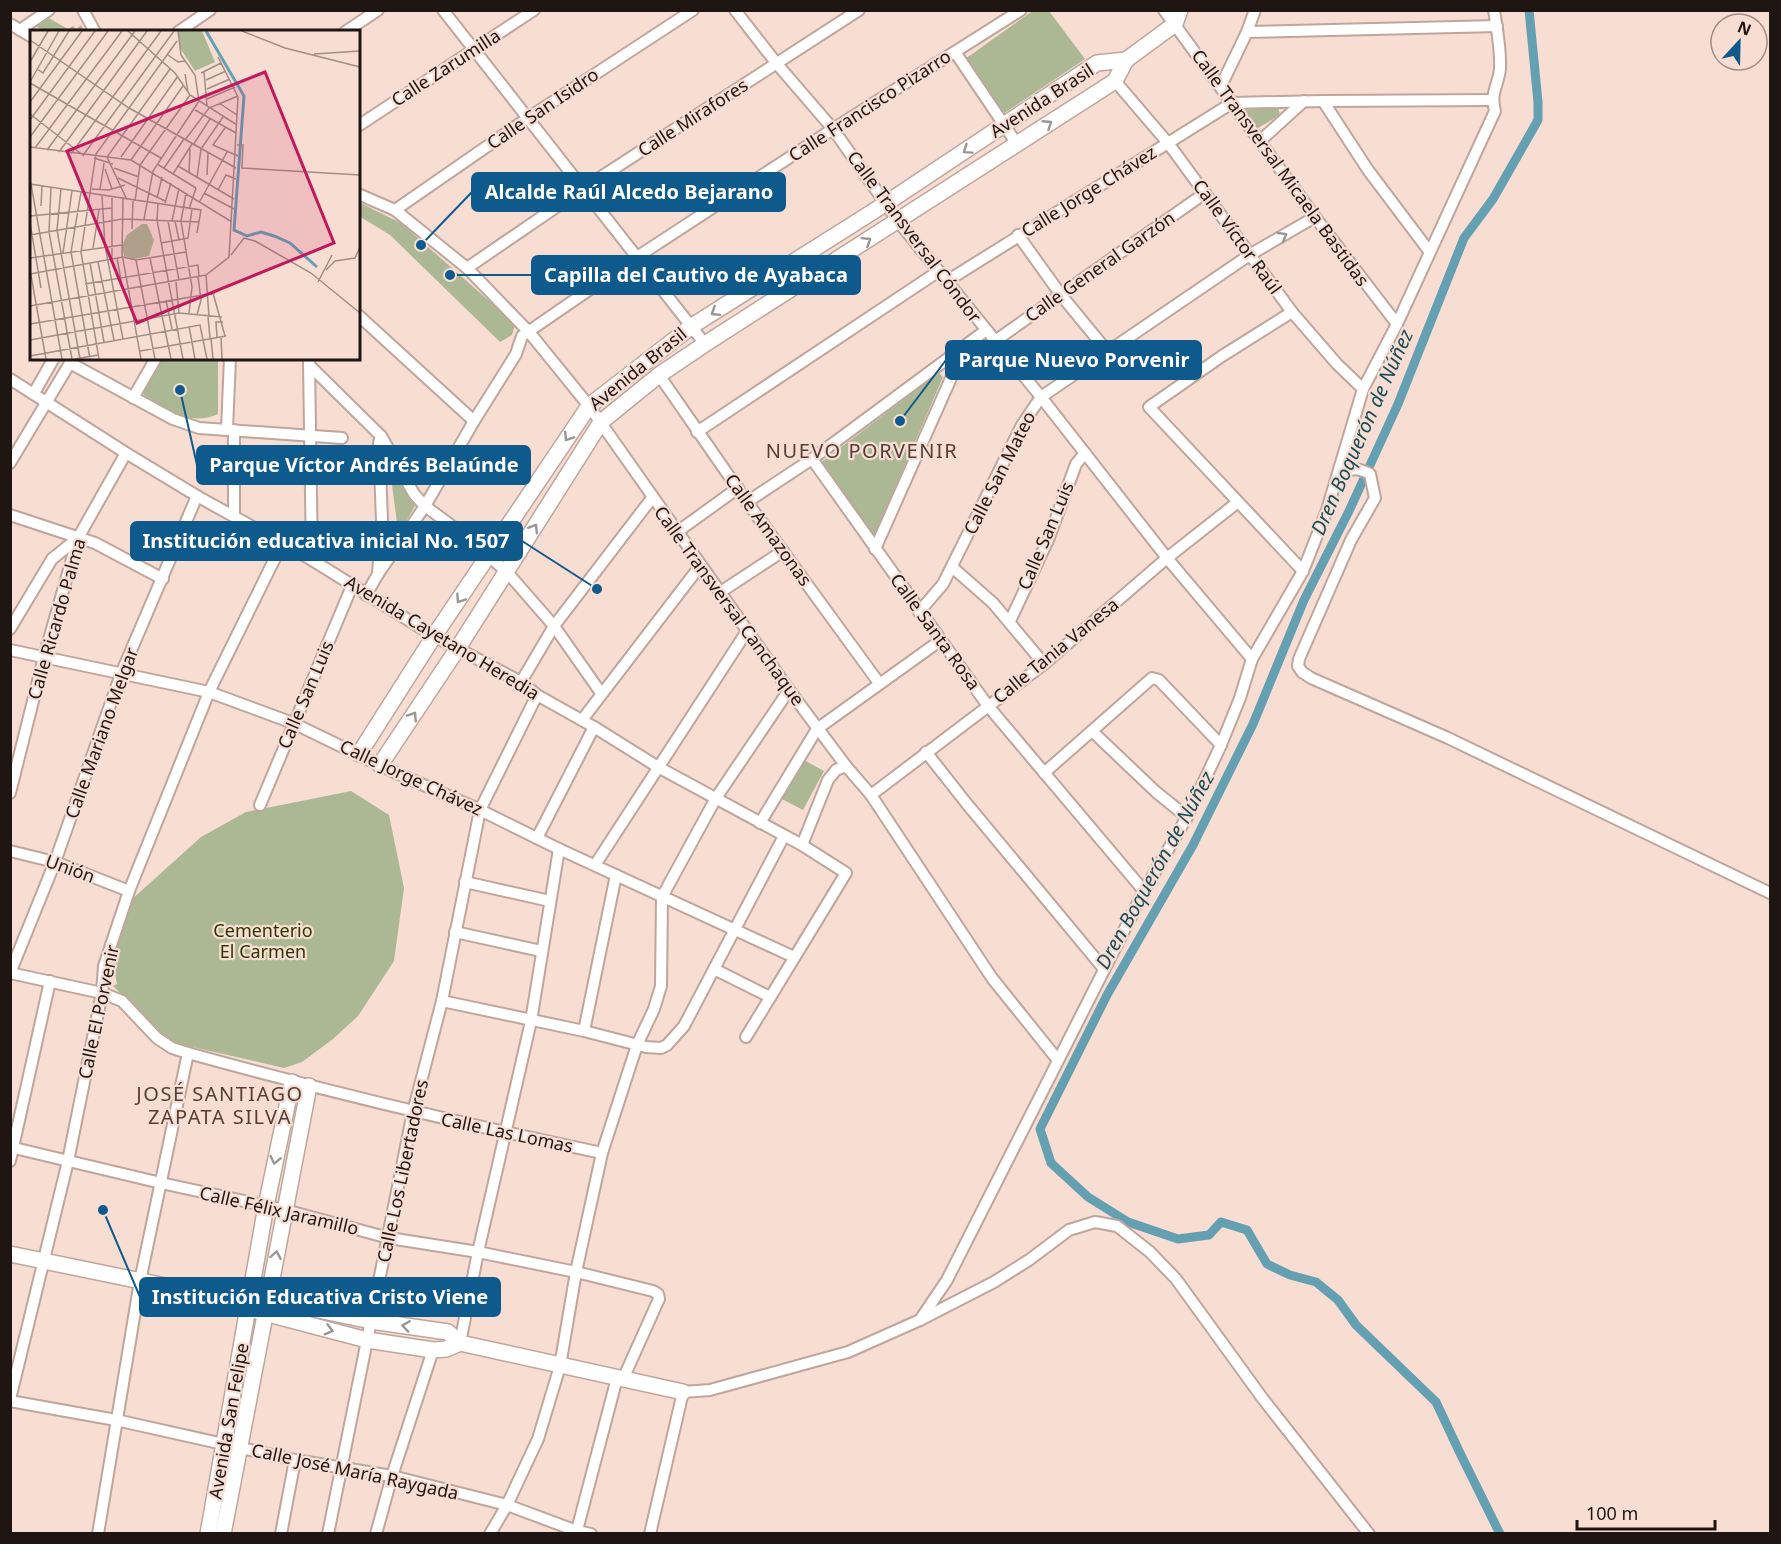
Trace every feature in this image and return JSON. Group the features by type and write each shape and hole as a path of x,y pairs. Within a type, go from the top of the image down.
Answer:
{"street":[{"path":"15,27 49,10"},
{"path":"83,10 94,30"},
{"path":"181,30 210,10"},
{"path":"348,30 378,10"},
{"path":"443,10 705,344"},
{"name":"Calle Zarumilla","path":"360,125 534,10"},
{"name":"Calle San Isidro","path":"395,210 528,118 693,10"},
{"name":"Calle Transversal Cóndor","path":"735,10 777,64 833,129 885,204 985,331 1041,397 1167,558 1252,659"},
{"name":"Calle Mirafores","path":"467,268 584,188 860,10"},
{"name":"Calle Francisco Pizarro","path":"366,595 425,506 516,354 522,336 637,257 1021,10"},
{"name":"Calle Transversal Micaela Bastidas","path":"1164,10 1178,17 1232,104 1397,324"},
{"path":"1221,86 1255,10"},
{"path":"920,1320 947,1280 972,1234 1057,1059 1144,891 1187,817 1221,745 1240,698 1252,659 1303,571 1334,486 1363,389 1397,324 1495,111 1492,99 1500,71 1500,48 1494,10"},
{"path":"1126,60 1178,17"},
{"path":"1247,32 1497,26"},
{"path":"15,27 30,36"},
{"path":"955,52 1017,144"},
{"name":"Avenida Brasil","path":"380,765 507,572 601,422 659,375 705,344 1115,81 1126,60"},
{"name":"Avenida Brasil","path":"359,754 589,406 692,326 885,204 1097,63 1126,60"},
{"name":"Calle Víctor Raúl","path":"1115,81 1168,143 1292,312 1337,364 1363,389"},
{"path":"1232,104 1323,100 1492,99"},
{"path":"1323,100 1368,170 1429,251"},
{"path":"1260,141 1304,101"},
{"name":"Calle Jorge Chávez","path":"947,281 1232,104"},
{"name":"Calle General Garzón","path":"995,342 1205,193"},
{"name":"Calle Transversal Canchaque","path":"360,195 395,210 467,268 529,332 589,406 817,729 871,795 992,978 1057,1059"},
{"name":"Calle San Mateo","path":"920,612 936,594 952,567 1022,425 1041,397 1251,254 1315,217"},
{"path":"1018,236 1061,295 1107,351"},
{"path":"697,432 939,270"},
{"path":"1292,312 1222,356 1149,407 1303,571"},
{"path":"360,317 474,421"},
{"path":"747,502 812,459 985,331"},
{"path":"875,549 965,348"},
{"path":"34,393 53,360"},
{"path":"134,398 155,360"},
{"path":"230,360 234,515"},
{"path":"10,463 71,361 173,419 199,428 342,438"},
{"path":"309,362 381,436 414,494 425,506 468,538 507,572 554,626 601,693"},
{"path":"309,362 312,560"},
{"name":"Calle Amazonas","path":"659,375 697,432 879,683"},
{"name":"Avenida Cayetano Heredia","path":"10,379 197,496 312,560 435,636 521,682 537,695 658,767 802,845 846,873 794,957"},
{"path":"378,574 382,520 379,443 381,436"},
{"name":"Calle Ricardo Palma","path":"10,793 44,657 78,538 126,453"},
{"name":"Calle San Luis","path":"1010,621 1048,540 1077,464 1085,453"},
{"name":"Calle Santa Rosa","path":"812,459 988,706 1144,891"},
{"path":"1334,486 1343,473 1358,468 1370,474 1376,498 1351,540 1299,659 1298,666 1302,672 1459,743 1770,893"},
{"path":"676,532 738,488"},
{"name":"Calle Mariano Melgar","path":"10,973 55,862 121,674 197,496"},
{"path":"521,682 554,626 652,498"},
{"name":"Calle Tania Vanesa","path":"871,795 1044,664 1167,558 1238,502"},
{"path":"10,515 95,543 163,579"},
{"path":"10,629 52,559 78,538"},
{"name":"Calle El Porvenir","path":"10,1400 68,1161 102,993 104,966 129,891 209,692 282,544"},
{"path":"719,592 783,551"},
{"path":"582,720 700,566"},
{"path":"952,567 971,582 1010,621 1044,664"},
{"name":"Calle San Luis","path":"260,805 352,586"},
{"path":"595,866 747,631"},
{"path":"760,823 817,729 941,640"},
{"name":"Calle Jorge Chávez","path":"10,650 209,692 293,723 794,957"},
{"path":"1044,773 1155,677 1221,745"},
{"path":"490,1533 507,1505 538,1439 560,1366 576,1272 602,1153 638,1045 654,1009 661,986 662,897 716,798 789,690"},
{"name":"Calle Los Libertadores","path":"328,1533 413,1112 442,1001 480,810 537,695"},
{"path":"537,838 594,727"},
{"path":"1093,732 1156,792 1187,817"},
{"path":"926,752 966,804 1104,969"},
{"path":"802,845 828,780 836,770 846,766"},
{"path":"442,1001 584,1031 638,1045 661,1048 674,1040 684,1026 784,836"},
{"path":"460,1343 478,1252 531,1021 559,849"},
{"name":"Unión","path":"10,851 55,862 129,891"},
{"path":"584,1031 616,875"},
{"path":"465,882 550,901"},
{"path":"455,932 541,951"},
{"path":"746,1037 794,957"},
{"path":"714,969 770,997"},
{"name":"Calle Las Lomas","path":"10,973 102,993 123,1001 157,1038 188,1053 413,1112 602,1153"},
{"path":"10,1161 50,981"},
{"path":"98,1533 140,1281 188,1053"},
{"name":"Avenida San Felipe","path":"223,1533 250,1302 266,1206 292,1082"},
{"path":"232,1446 267,1306 309,1086"},
{"name":"Calle Félix Jaramillo","path":"12,1147 285,1210 389,1238 478,1252 653,1291 658,1294 659,1299 620,1378"},
{"path":"10,1254 233,1300 448,1332 460,1343 683,1392 710,1390 848,1353 920,1320 994,1282 1029,1260 1069,1230 1095,1222 1117,1226 1150,1252 1176,1279 1263,1399 1369,1533"},
{"path":"267,1306 367,1340 433,1350 446,1349 460,1343"},
{"path":"376,1533 433,1350"},
{"path":"577,1532 620,1378"},
{"path":"650,1533 683,1392"},
{"name":"Calle José María Raygada","path":"10,1400 116,1420 295,1460 392,1476 507,1505 577,1532 591,1533"},
{"name":"Avenida San Felipe","path":"208,1533 232,1446"},
{"path":"281,1533 295,1460"}],"green space":[{"path":"1034,10 1049,11 1085,59 997,118 958,64"},
{"path":"47,17 68,29 73,26 76,29 81,25 84,30 43,30 37,27"},
{"path":"1278,107 1280,115 1256,129 1242,110"},
{"path":"360,203 401,223 513,322 515,325 512,335 500,342 390,235 360,217"},
{"path":"159,360 218,360 218,414 198,418 179,415 144,395 142,385"},
{"path":"939,373 943,377 873,539 819,464"},
{"path":"402,480 415,506 400,531 392,485"},
{"path":"804,760 824,771 803,810 782,799"},
{"name":"Cementerio El Carmen","path":"351,791 389,815 404,888 394,961 358,1016 333,1039 302,1062 284,1068 175,1043 162,1034 113,986 117,984 114,969 108,967 130,901 201,837 246,812"}],"waterway":[{"name":"Dren Boquerón de Núñez","path":"1500,1534 1436,1402 1356,1325 1338,1300 1316,1282 1290,1275 1267,1264 1247,1230 1221,1222 1209,1235 1178,1239 1128,1222 1088,1197 1051,1163 1040,1129 1107,995 1193,845 1253,724 1304,600 1349,511 1398,404 1464,238 1493,199 1538,120 1529,10"}],"place":[{"name":"Alcalde Raúl Alcedo Bejarano","path":"421,245"},
{"name":"Capilla del Cautivo de Ayabaca","path":"450,275"},
{"name":"Parque Víctor Andrés Belaúnde","path":"180,390"},
{"name":"Parque Nuevo Porvenir","path":"900,421"},
{"name":"Institución educativa inicial No. 1507","path":"597,589"},
{"name":"Institución Educativa Cristo Viene","path":"103,1210"}],"district":[{"name":"NUEVO PORVENIR","path":"862,451"},
{"name":"JOSÉ SANTIAGO ZAPATA SILVA","path":"220,1106"}]}
